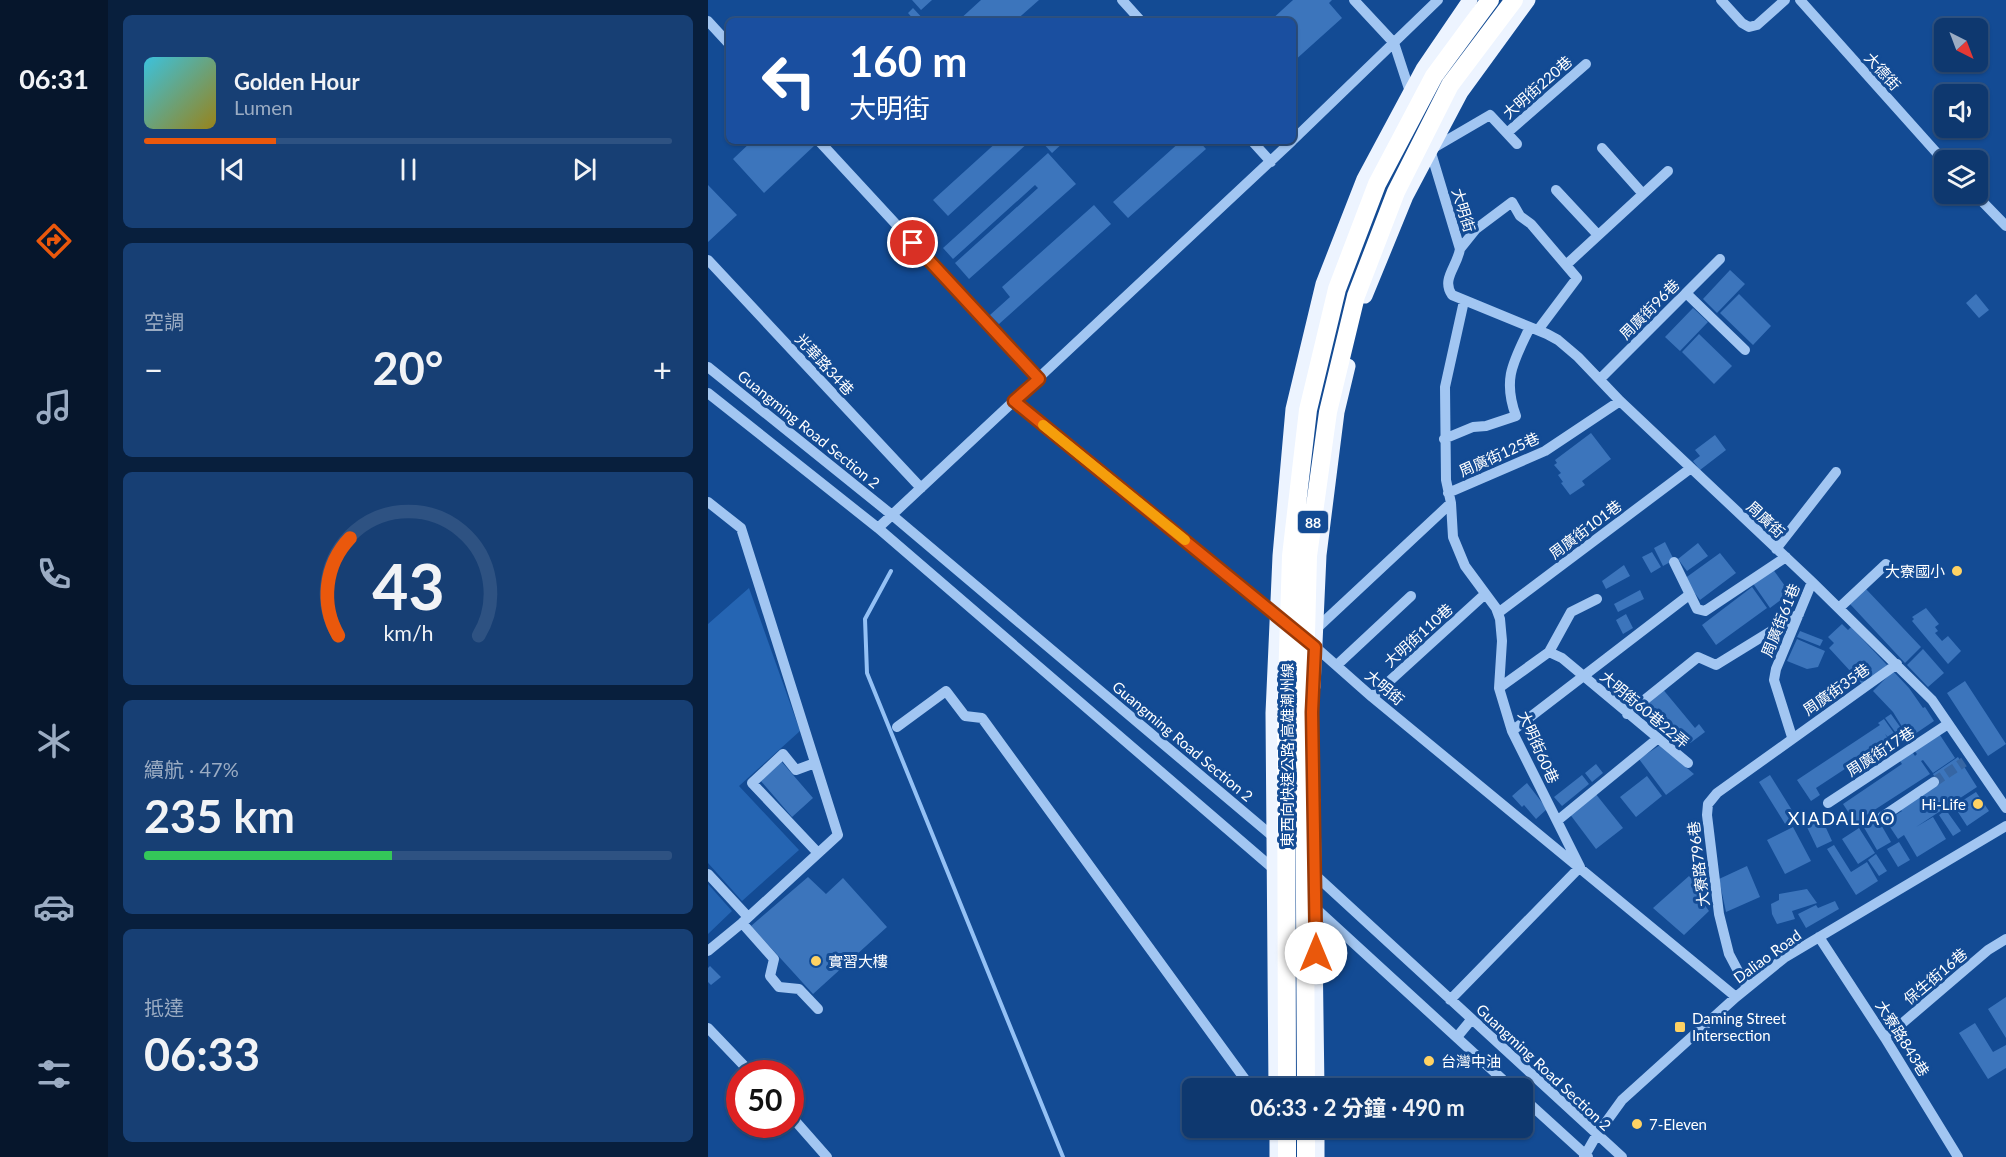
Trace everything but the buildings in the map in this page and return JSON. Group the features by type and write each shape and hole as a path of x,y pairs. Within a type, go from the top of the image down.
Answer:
{"highway":[{"name":"東西向快速公路 高雄潮州線","path":"1287,1078 1286,702 1291,556 1308,410 1337,289 1377,184 1434,76 1491,0"},
{"name":"東西向快速公路 高雄潮州線","path":"1306,1078 1304,713 1308,556 1328,412 1356,296 1396,192 1450,85 1514,0"},
{"path":"1287,1138 1287,1157"},
{"path":"1306,1138 1306,1157"}],"main road":[{"path":"1276,1078 1273,713 1280,556 1293,409 1323,284 1364,179 1423,69 1470,0"},
{"path":"1317,1078 1312,712 1319,555 1337,412 1364,298 1406,196 1461,92 1528,0"},
{"path":"1277,1157 1278,1138"},
{"path":"1317,1138 1317,1157"}],"street":[{"path":"1122,0 1139,18"},
{"name":"大明街","path":"1354,0 1394,42 1460,249 1458,260 1447,281 1448,289 1452,295 1464,301"},
{"path":"1296,138 1438,0"},
{"path":"1721,0 1742,23 1749,27 1757,25 1785,0"},
{"name":"大德街","path":"1800,0 1935,150"},
{"path":"708,21 726,41"},
{"name":"大明街220巷","path":"1507,134 1586,64"},
{"name":"大明街220巷","path":"1430,150 1490,115 1517,144"},
{"path":"822,144 1039,379"},
{"path":"1255,144 1271,162"},
{"path":"878,528 1290,144"},
{"path":"1602,148 1643,194"},
{"path":"1566,265 1668,171"},
{"path":"1556,190 1598,235"},
{"path":"1444,440 1473,427 1486,426 1516,416 1509,386 1512,365 1534,329 1577,278 1531,224 1520,216 1512,202 1476,230 1460,249"},
{"path":"1985,204 2006,226"},
{"name":"周廣街96巷","path":"1600,379 1720,259"},
{"name":"光華路34巷","path":"708,260 921,488"},
{"path":"1686,293 1745,350"},
{"path":"1464,301 1445,387 1444,440 1453,537 1464,566 1498,613"},
{"name":"周廣街","path":"1464,301 1558,340 1600,379 1620,401 1786,557 1932,700 1968,760 2006,808"},
{"name":"Guangming Road Section 2","path":"708,367 892,515 1274,838 1596,1136 1622,1157"},
{"path":"708,393 878,528 1273,868 1501,1078"},
{"name":"大明街","path":"1014,401 1277,615 1372,697 1736,997"},
{"name":"周廣街125巷","path":"1450,498 1545,451 1620,401"},
{"name":"周廣街101巷","path":"1498,613 1691,468"},
{"path":"1776,549 1836,472"},
{"path":"1316,629 1450,498"},
{"path":"708,502 741,528 838,835 708,951"},
{"path":"1674,562 1697,609 1705,611 1786,557"},
{"path":"1839,608 1886,564"},
{"name":"周廣街61巷","path":"1792,737 1774,680 1776,669 1812,582"},
{"name":"大明街110巷","path":"1372,697 1484,595"},
{"name":"大明街60巷22弄","path":"1512,731 1689,595"},
{"path":"1336,665 1411,596"},
{"path":"1499,688 1549,652 1571,612 1597,599"},
{"name":"大明街60巷","path":"1498,613 1502,641 1499,688 1512,731 1580,867"},
{"path":"1627,714 1698,657 1716,665 1799,614"},
{"name":"大明街60巷22弄","path":"1549,652 1562,658 1688,764"},
{"name":"周廣街35巷","path":"1792,737 1840,706 1897,664"},
{"path":"897,727 946,691 965,716 982,718 1244,1078"},
{"name":"周廣街17巷","path":"1828,803 1948,724"},
{"name":"大寮路796巷","path":"1747,988 1729,954 1719,914 1707,815 1708,804 1717,793 1792,737"},
{"path":"1557,821 1657,739"},
{"path":"815,763 796,770 783,754 752,783 818,853"},
{"path":"1882,816 1934,782"},
{"name":"Daliao Road","path":"1585,1156 1596,1136 1622,1100 1736,997 1784,958 2006,826"},
{"path":"1450,1000 1580,867"},
{"path":"708,874 774,959 770,976 779,987 799,989 818,1008"},
{"name":"大寮路843巷","path":"1819,937 1885,1038 1958,1157"},
{"name":"保生街16巷","path":"1885,1038 1988,950 2006,939"},
{"path":"1457,1037 1472,1020"},
{"path":"708,1028 739,1060"},
{"path":"1533,1108 1585,1156"},
{"path":"804,1131 827,1157"},
{"path":"1286,1138 1299,1157"}],"shaded area":[{"path":"749,588 800,731 739,786 799,850 742,901 708,863 708,624"},
{"path":"708,884 732,911 708,934"}],"waterway":[{"path":"891,571 865,619 867,673 1063,1157"}],"tunnel":[{"path":"1934,782 1964,762"}],"slow traffic":[{"path":"1043,425 1185,540"}],"place":[{"name":"大寮國小","path":"1957,571"},
{"name":"Hi-Life","path":"1978,804"},
{"name":"實習大樓","path":"816,961"},
{"name":"Daming Street Intersection","path":"1680,1027"},
{"name":"台灣中油","path":"1429,1061"},
{"name":"7-Eleven","path":"1637,1124"}],"district":[{"name":"XIADALIAO","path":"1842,818"}],"route":[{"path":"913,243 1039,379 1014,401 1315,647 1312,712 1316,953"}]}
